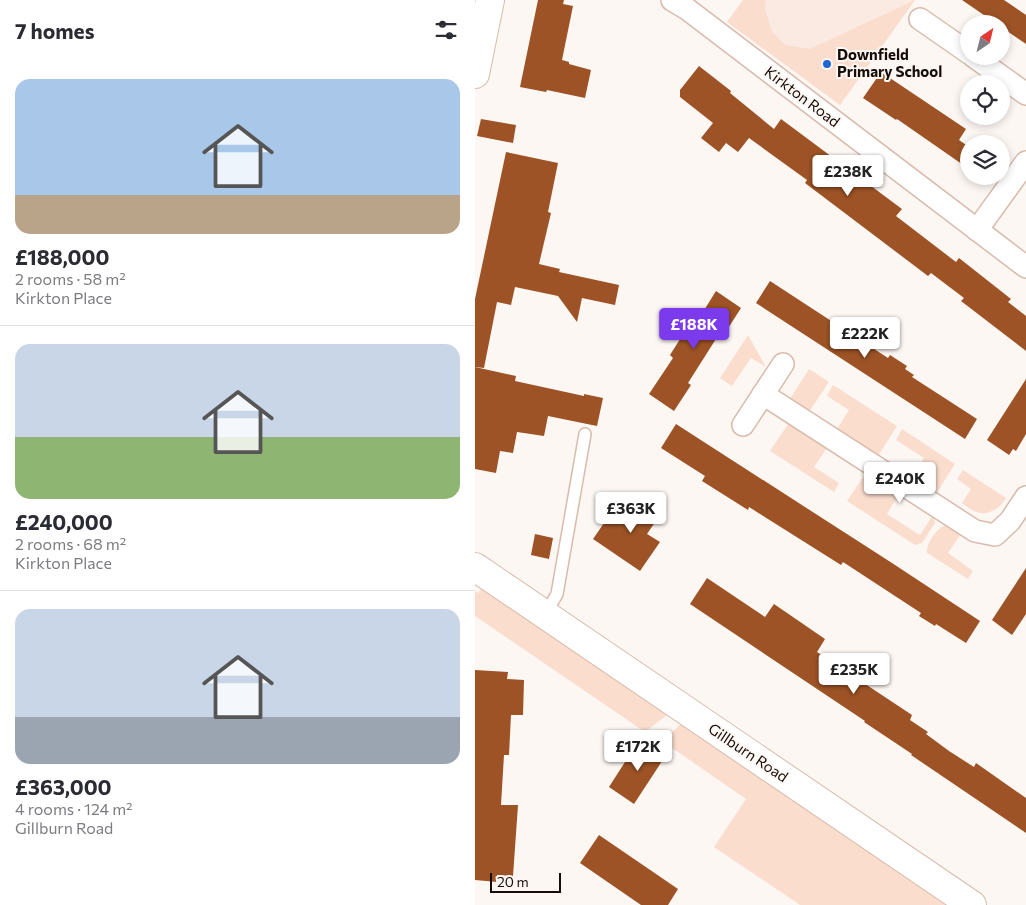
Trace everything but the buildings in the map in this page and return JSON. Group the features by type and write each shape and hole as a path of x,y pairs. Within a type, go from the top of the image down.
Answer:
{"street":[{"path":"475,74 490,0"},
{"name":"Kirkton Road","path":"672,0 695,15 1026,267"},
{"path":"920,19 960,47"},
{"path":"986,65 1026,94"},
{"path":"977,230 1026,162"},
{"path":"743,425 783,364"},
{"path":"763,394 975,531 995,535 1010,521 1026,497"},
{"name":"Gillburn Road","path":"475,567 971,905"}],"lane":[{"path":"545,615 557,594 585,434"}],"shaded area":[{"name":"Downfield Primary School","path":"743,0 915,0 840,105 727,22"},
{"path":"743,0 766,0 765,9 772,32 786,45 810,49 915,0 840,105 727,22"},
{"path":"748,335 766,367 751,358 732,386 720,378"},
{"path":"809,369 829,382 809,412 790,399"},
{"path":"833,385 897,426 878,456 837,429 849,410 827,396"},
{"path":"789,423 827,448 814,467 839,483 834,492 770,451"},
{"path":"902,429 955,464 936,494 912,478 924,458 896,440"},
{"path":"963,470 1006,498 993,511 981,513 970,509 962,503 971,489 957,479"},
{"path":"866,473 899,494 887,514 920,535 933,515 935,523 922,543 915,545 847,501"},
{"path":"946,525 960,535 948,553 973,571 968,579 927,553 928,545 933,536"},
{"path":"482,588 668,714 645,732 475,616 475,591 478,593"},
{"path":"682,723 946,905 800,905 714,847 746,799 662,741"}],"place":[{"name":"Downfield Primary School","path":"827,64"}]}
